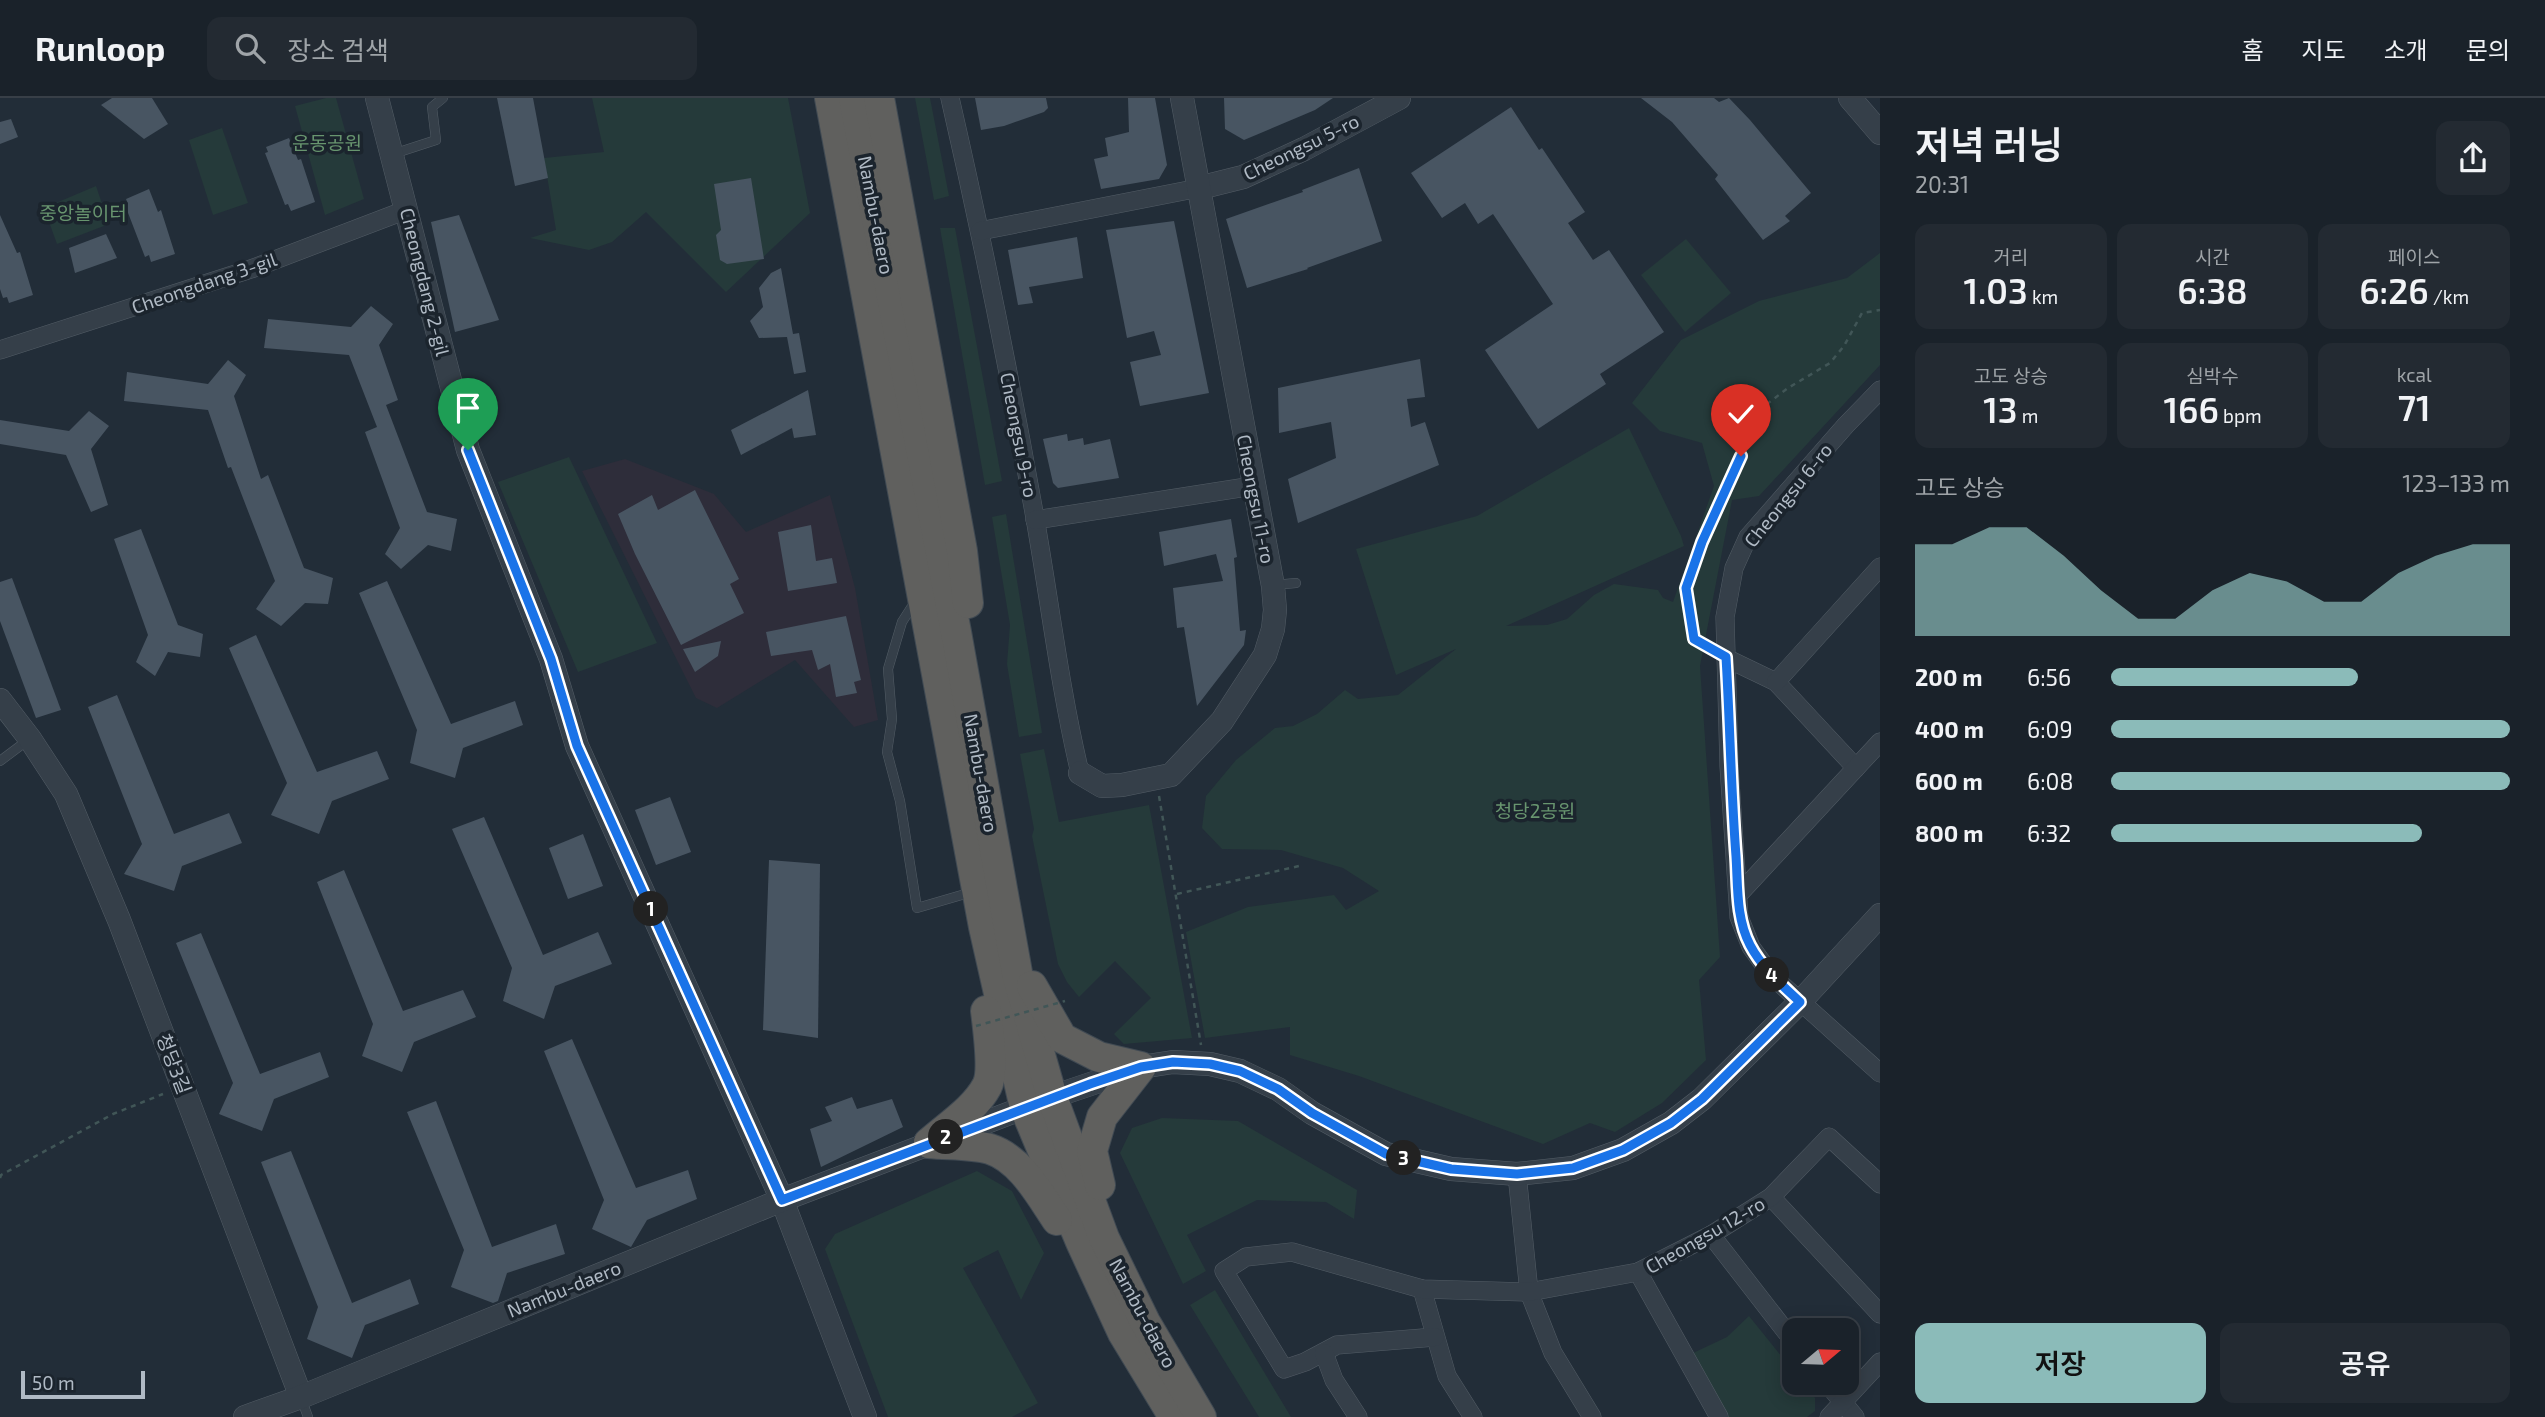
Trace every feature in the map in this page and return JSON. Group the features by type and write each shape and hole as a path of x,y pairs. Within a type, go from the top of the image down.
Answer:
{"highway":[{"path":"815,98 911,608 919,640 958,717"},
{"name":"Nambu-daero","path":"830,98 958,717 977,891 995,920"},
{"name":"Nambu-daero","path":"854,98 958,717 995,920 1038,1102 1081,1242 1145,1322 1203,1417"},
{"path":"879,98 962,551 971,630 958,717"},
{"path":"995,920 1062,1038 1099,1057 1141,1067 1102,1117 1092,1151 1113,1284"},
{"path":"929,1143 972,1106 989,1084 990,1037 982,984 995,920"},
{"path":"929,1143 990,1150 1014,1163 1113,1284"},
{"name":"Nambu-daero","path":"1113,1284 1123,1333 1174,1417"}],"street":[{"name":"Cheongdang 2-gil","path":"377,98 468,450 551,659 577,746 782,1200 866,1417"},
{"name":"Cheongsu 9-ro","path":"950,98 980,231 1035,520 1067,720 1080,773"},
{"name":"Cheongsu 11-ro","path":"1080,773 1102,786 1122,785 1171,775 1222,721 1265,655 1273,629 1273,586 1182,98"},
{"name":"Cheongsu 5-ro","path":"1199,188 1243,177 1292,155 1399,98"},
{"path":"1850,98 1880,133"},
{"path":"980,231 1199,188"},
{"name":"Cheongdang 3-gil","path":"0,350 251,269 406,209"},
{"name":"Cheongsu 6-ro","path":"1880,390 1748,537 1734,568 1725,617 1729,766 1740,894 1739,917 1751,947 1772,976 1880,1073"},
{"path":"1035,520 1253,486"},
{"path":"1776,682 1880,567"},
{"path":"1726,657 1776,682 1856,768"},
{"name":"청당3길","path":"0,700 30,739 66,794 119,920 304,1407"},
{"path":"1740,894 1880,742"},
{"path":"1038,1102 1141,1067 1210,1064 1240,1071 1278,1089 1312,1113 1386,1154 1451,1169 1517,1174 1573,1168 1623,1150 1671,1123 1702,1099 1800,1002 1880,915"},
{"name":"Nambu-daero","path":"245,1417 304,1407 782,1200 1038,1102"},
{"name":"Cheongsu 12-ro","path":"1324,1353 1284,1369 1224,1271 1246,1257 1293,1252 1422,1289 1529,1292 1638,1272 1711,1236 1771,1197 1829,1137 1880,1184"},
{"path":"1517,1174 1529,1292 1553,1353 1592,1417"},
{"path":"1771,1197 1880,1314"},
{"path":"1711,1236 1782,1327"},
{"path":"1638,1272 1719,1417"},
{"path":"1422,1289 1447,1376 1472,1417"},
{"path":"1358,1417 1334,1380 1324,1353 1337,1345 1435,1337"},
{"path":"1833,1395 1842,1413 1880,1362"}],"lane":[{"path":"393,154 436,140 432,107 443,98"},
{"path":"1273,586 1296,583"},
{"path":"911,608 902,622 888,670 892,719 887,752 900,801 916,908 977,891"},
{"path":"1,758 30,739"}],"path":[{"path":"1726,657 1694,639 1686,588 1702,542 1767,404 1830,363 1844,346 1862,313 1880,310"},
{"path":"1156,779 1202,1050"},
{"path":"1177,894 1299,866"},
{"path":"976,1026 1065,1001"},
{"path":"0,1178 1,1175 113,1114 183,1086"}],"shaded area":[{"path":"625,459 714,494 746,532 830,495 855,588 878,720 854,727 795,660 717,708 696,698 582,471"}],"green space":[{"name":"운동공원","path":"336,98 364,199 325,215 295,106"},
{"path":"592,98 788,98 810,213 726,292 646,212 612,242 589,250 530,238 556,230 544,158 604,152"},
{"path":"915,98 930,98 949,196 934,200"},
{"path":"222,128 248,203 213,215 189,140"},
{"name":"중앙놀이터","path":"96,186 109,224 57,244 44,208"},
{"path":"940,228 955,228 1002,481 985,485"},
{"path":"1686,239 1731,293 1685,332 1641,275"},
{"name":"청당2공원","path":"1880,253 1880,365 1759,496 1732,500 1700,666 1720,957 1699,980 1706,1060 1662,1103 1615,1132 1590,1123 1543,1144 1359,1076 1290,1055 1290,1027 1205,1038 1186,932 1248,907 1334,895 1346,910 1379,891 1343,868 1281,850 1222,849 1202,828 1206,796 1236,760 1275,728 1293,726 1317,714 1345,690 1358,699 1398,695 1456,649 1396,675 1356,549 1477,516 1629,428 1684,546 1506,626 1547,625 1567,619 1594,595 1614,584 1658,590 1663,598 1673,602 1714,486 1702,443 1660,431 1632,403 1681,340 1759,301 1847,278"},
{"path":"569,457 657,643 578,672 498,482"},
{"path":"1006,514 1042,733 1019,737 1007,664 1010,625 992,517"},
{"path":"1044,749 1059,822 1149,805 1192,1038 1124,1044 1114,1034 1151,998 1115,961 1079,997 1067,982 1058,964 1032,836 1034,829 1020,754"},
{"path":"1162,1118 1238,1121 1357,1190 1354,1219 1326,1202 1257,1200 1187,1235 1206,1271 1183,1284 1120,1153 1132,1128"},
{"path":"977,1171 1012,1191 1044,1253 1021,1300 998,1250 963,1268 1038,1403 1012,1417 888,1417 825,1249 835,1234"},
{"path":"1215,1290 1291,1417 1259,1417 1190,1305"},
{"path":"1749,1316 1782,1357 1782,1395 1812,1395 1815,1411 1807,1417 1727,1417 1691,1354 1727,1337"}],"building":[{"path":"112,98 152,98 168,124 144,139 101,105"},
{"path":"497,98 533,98 548,178 515,186"},
{"path":"975,98 1046,98 1048,108 1044,112 1004,126 981,130"},
{"path":"1128,98 1155,98 1167,165 1159,179 1101,189 1094,159 1108,156 1105,138 1129,132"},
{"path":"1224,98 1333,98 1315,110 1244,140 1225,129"},
{"path":"1641,98 1714,98 1719,102 1729,98 1811,193 1785,216 1790,221 1763,240 1715,179 1718,175 1672,122"},
{"path":"1511,107 1585,212 1568,223 1593,260 1609,250 1664,332 1600,374 1606,384 1538,429 1485,350 1553,304 1493,214 1478,224 1465,203 1442,218 1411,173"},
{"path":"11,119 18,137 0,144 0,122"},
{"path":"289,138 298,160 301,159 315,202 291,211 288,204 285,205 265,153 268,152 266,147"},
{"path":"1359,168 1382,241 1308,269 1247,288 1226,219 1303,192 1302,190"},
{"path":"751,178 764,259 727,264 720,260 716,235 721,230 714,184"},
{"path":"149,189 158,212 161,210 175,254 151,262 149,255 145,257 125,205 128,204 126,199"},
{"path":"0,215 17,253 20,252 33,295 9,303 7,297 3,298 0,289"},
{"path":"459,215 499,320 455,332 431,222"},
{"path":"1174,221 1209,393 1140,406 1130,362 1161,355 1154,331 1127,338 1106,230"},
{"path":"106,234 117,258 75,273 69,248"},
{"path":"1077,237 1083,278 1029,287 1033,303 1018,305 1008,250"},
{"path":"781,268 793,334 799,333 806,372 794,374 787,337 759,338 750,321 763,307 759,288 771,273"},
{"path":"371,306 393,324 379,345 398,400 386,405 427,512 457,519 451,551 428,545 401,569 385,554 400,528 365,432 377,427 349,355 264,348 268,319 351,327"},
{"path":"1420,359 1425,397 1407,399 1411,427 1425,422 1439,465 1298,523 1288,479 1336,458 1331,422 1279,433 1278,388"},
{"path":"228,360 246,375 234,396 261,479 268,475 304,568 333,578 328,604 305,603 281,626 256,609 275,581 231,467 228,468 208,410 124,401 127,372 208,384"},
{"path":"808,390 816,435 794,438 792,428 741,455 731,430"},
{"path":"89,411 109,426 91,449 108,505 91,512 66,455 0,444 0,420 69,431"},
{"path":"1067,434 1068,441 1083,438 1084,445 1110,439 1119,478 1058,488 1053,483 1043,439"},
{"path":"695,490 739,579 730,584 744,613 681,645 618,514 652,495 658,510"},
{"path":"1231,519 1237,557 1234,558 1240,631 1246,630 1244,645 1197,706 1184,627 1177,628 1173,588 1223,581 1216,554 1164,566 1159,532"},
{"path":"811,525 816,561 832,558 837,583 788,591 778,532"},
{"path":"141,529 178,625 203,634 200,657 168,652 155,676 136,662 148,635 114,539"},
{"path":"12,578 61,710 36,718 0,621 0,582"},
{"path":"387,581 451,724 515,701 523,725 463,748 455,778 410,763 417,730 359,593"},
{"path":"846,616 861,680 854,682 857,693 836,697 830,664 818,670 812,650 771,656 766,632"},
{"path":"256,635 317,772 377,751 389,779 332,801 319,834 271,815 287,783 229,648"},
{"path":"721,641 718,656 695,672 683,649"},
{"path":"117,695 174,834 229,813 242,843 182,866 174,891 124,874 142,844 88,707"},
{"path":"670,797 691,852 656,865 635,810"},
{"path":"484,817 543,955 598,932 612,964 555,986 544,1019 503,1001 512,968 452,829"},
{"path":"583,834 603,886 568,899 549,848"},
{"path":"769,860 820,864 818,1038 763,1030"},
{"path":"344,870 403,1011 463,990 476,1017 414,1042 402,1072 362,1056 373,1024 317,882"},
{"path":"201,933 260,1074 320,1052 329,1077 274,1099 262,1131 219,1114 233,1083 176,943"},
{"path":"572,1039 636,1188 688,1170 697,1199 647,1220 631,1247 592,1229 604,1200 544,1051"},
{"path":"852,1097 857,1109 892,1099 903,1127 821,1167 810,1129 832,1121 825,1107"},
{"path":"436,1101 492,1247 556,1224 565,1254 507,1273 498,1301 493,1303 451,1287 464,1250 407,1112"},
{"path":"291,1151 352,1303 410,1279 419,1304 365,1325 352,1358 307,1339 318,1307 261,1162"}],"route":[{"path":"468,450 551,659 577,746 782,1200 1052,1097 1141,1067 1173,1062 1210,1064 1240,1071 1278,1089 1312,1113 1386,1154 1451,1169 1517,1174 1573,1168 1623,1150 1671,1123 1702,1099 1800,1002 1772,976 1751,947 1739,917 1740,894 1729,766 1726,657 1694,639 1686,588 1702,542 1741,456"}]}
